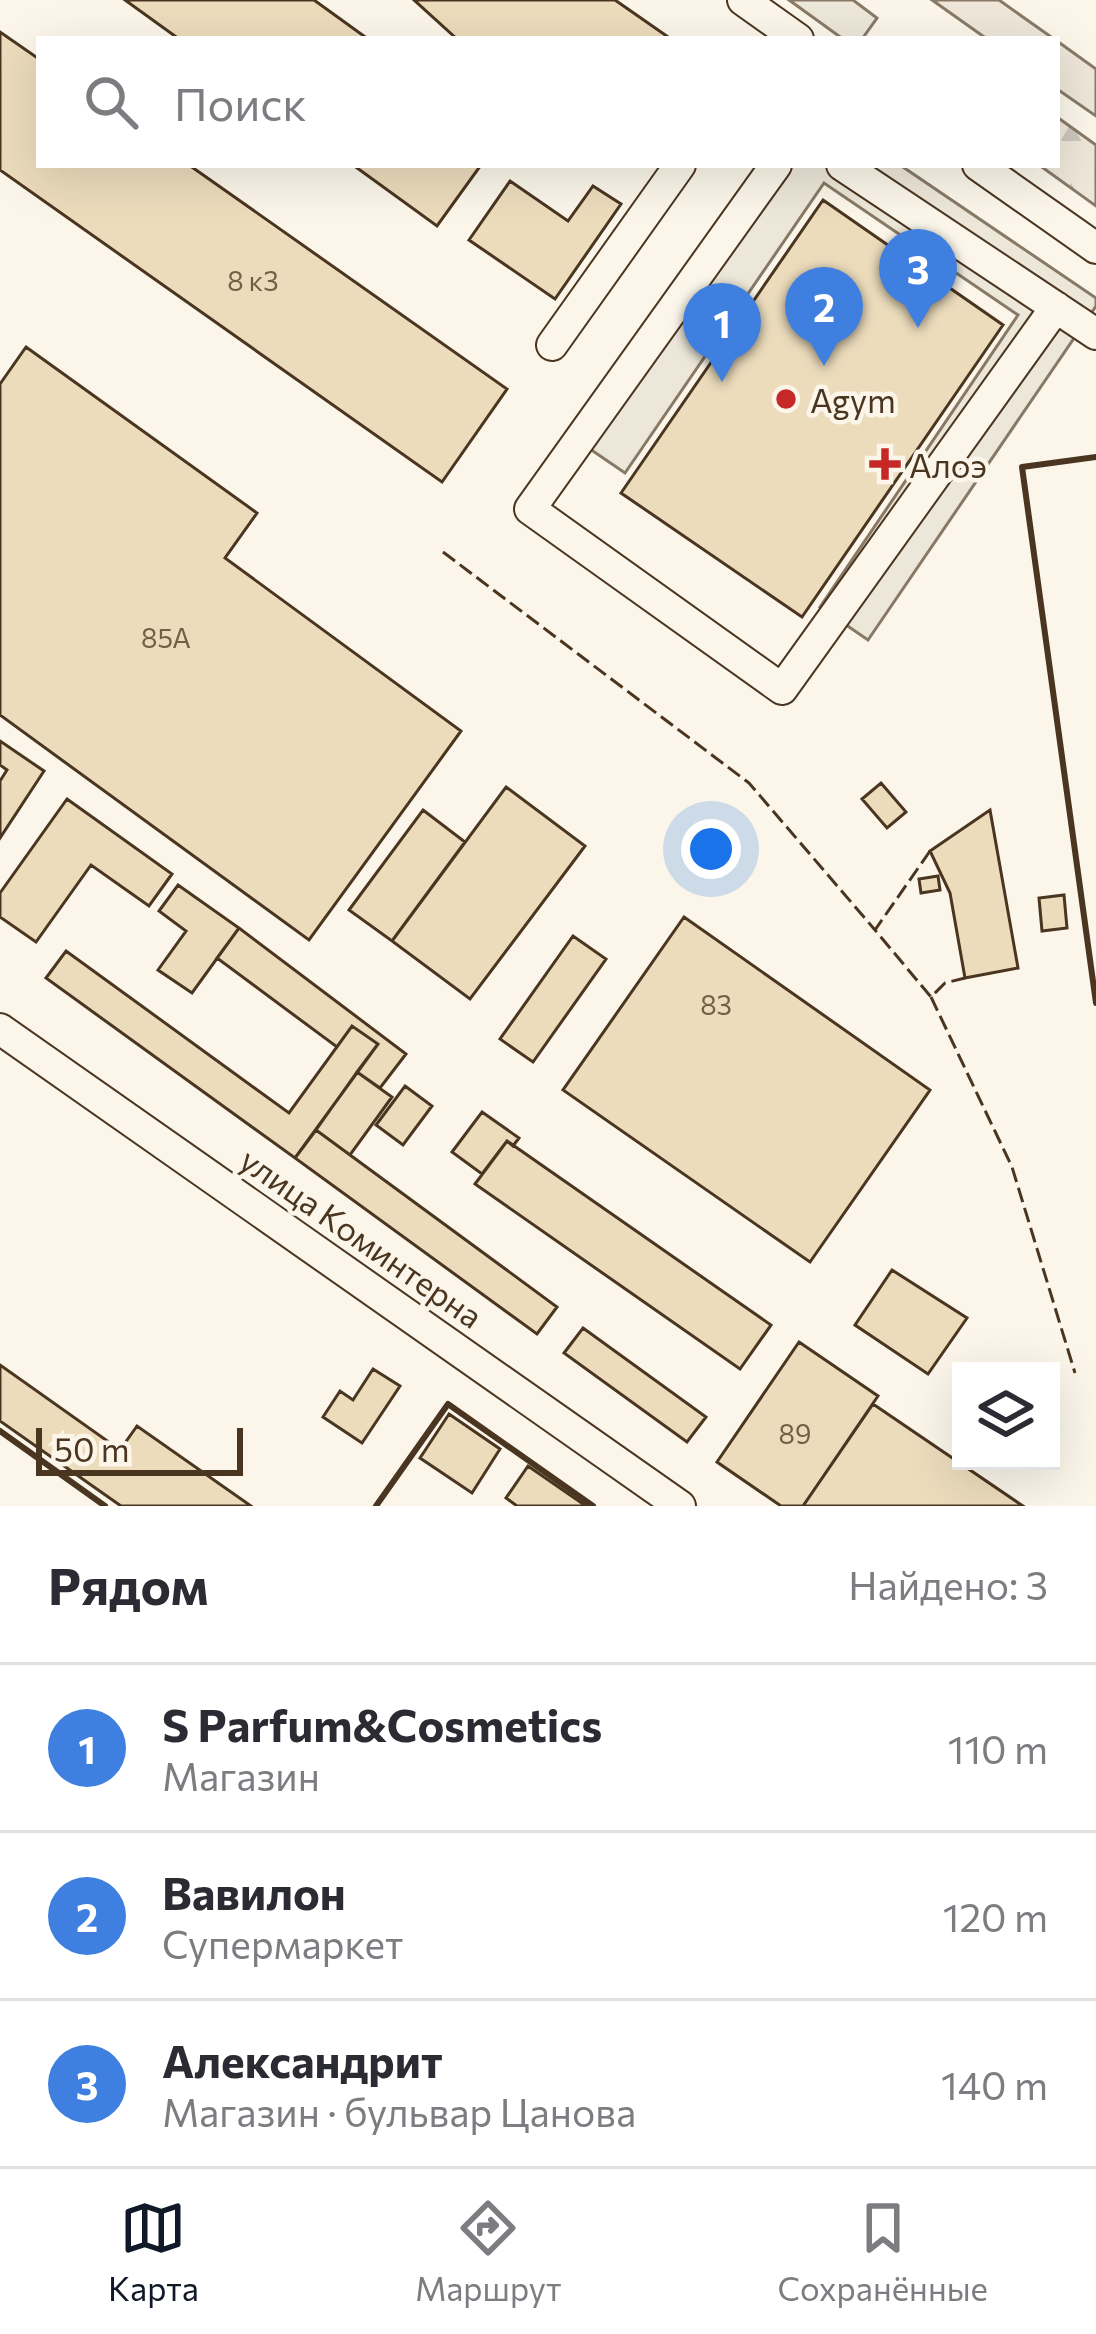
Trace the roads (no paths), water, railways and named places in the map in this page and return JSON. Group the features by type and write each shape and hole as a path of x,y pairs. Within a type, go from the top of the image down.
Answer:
{"street":[{"path":"743,0 782,35"},
{"path":"551,345 678,168"},
{"path":"774,168 530,508 782,688 1056,307"},
{"path":"847,168 1096,334"},
{"path":"982,168 1096,248"},
{"name":"улица Коминтерна","path":"0,1029 680,1506"}],"place":[{"name":"Александрит","path":"918,328"},
{"name":"Вавилон","path":"824,366"},
{"name":"S Parfum&Cosmetics","path":"722,382"},
{"name":"Agym","path":"786,399"},
{"name":"Алоэ","path":"885,464"}]}
